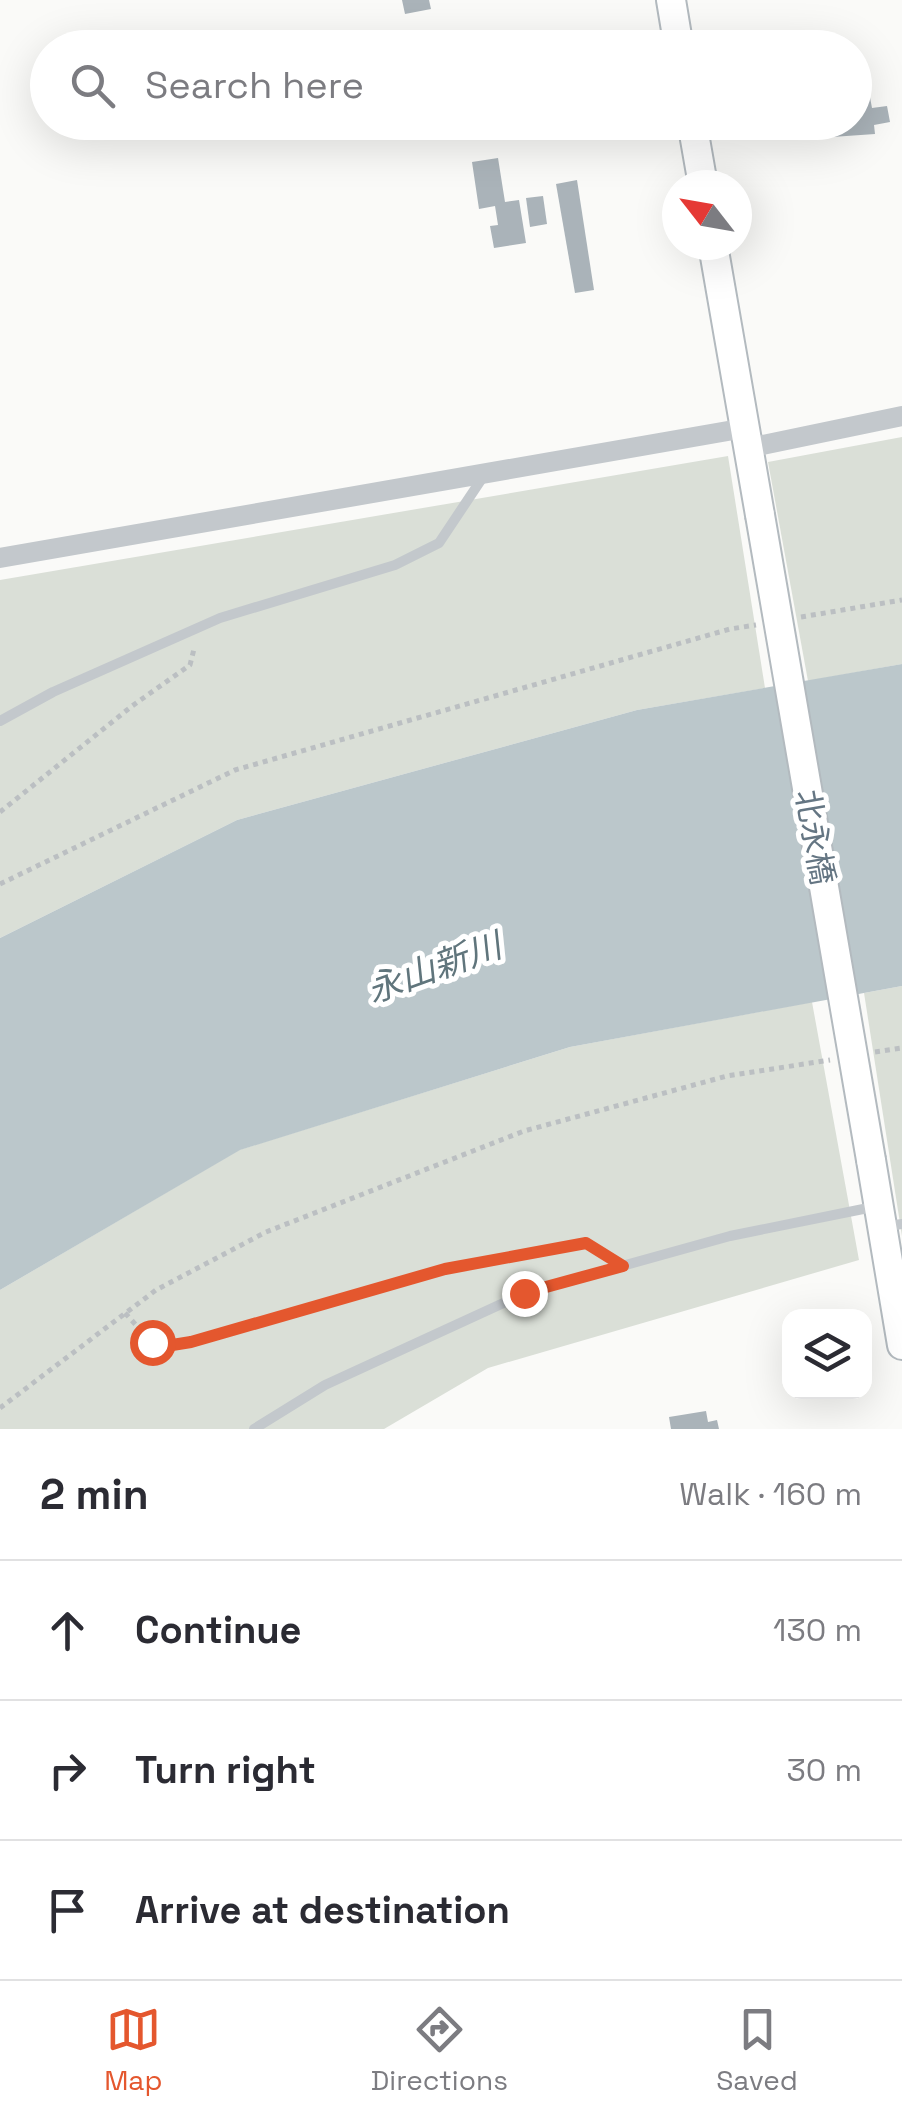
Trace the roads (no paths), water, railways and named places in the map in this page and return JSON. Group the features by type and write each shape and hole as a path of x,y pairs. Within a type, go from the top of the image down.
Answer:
{"main road":[{"path":"671,0 676,30"},
{"path":"695,140 700,170"},
{"name":"北永橋","path":"716,260 870,1160 887,1219 902,1346"}],"street":[{"path":"0,558 483,476 902,416"}],"lane":[{"path":"0,720 53,692 220,618 395,566 440,543 483,476"},
{"path":"254,1429 325,1385 524,1293 730,1236 887,1219"}],"water":[{"name":"永山新川","path":"902,664 902,986 570,1047 240,1150 0,1290 0,938 237,820 637,710"}]}
